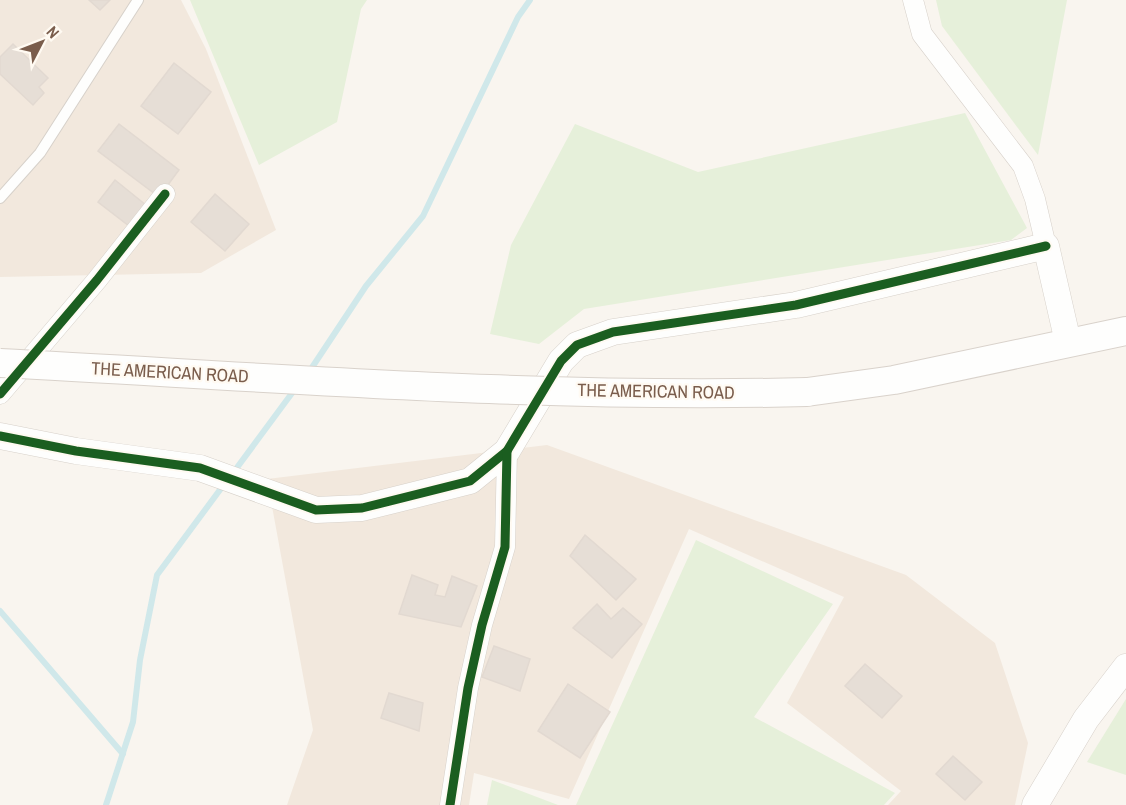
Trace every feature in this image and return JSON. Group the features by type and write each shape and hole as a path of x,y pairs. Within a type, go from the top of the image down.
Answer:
{"main road":[{"name":"THE AMERICAN ROAD","path":"0,363 437,385 684,393 807,392 894,380 1126,330"}],"street":[{"path":"913,0 922,34 1023,166 1035,200 1068,342"},
{"path":"0,394 98,280 165,194"},
{"path":"0,436 76,451 200,468 316,510 362,508 470,481 507,451 561,361 577,345 613,332 796,305 1046,246"},
{"path":"450,805 468,688 482,625 505,548 507,451"},
{"path":"1035,805 1086,719 1126,667"}],"lane":[{"path":"0,198 40,153 138,0"}],"shaded area":[{"path":"0,0 181,0 206,49 276,230 201,273 0,277"},
{"path":"547,445 906,575 995,643 1028,743 1015,805 888,805 901,791 787,703 844,597 689,529 569,799 474,773 469,805 287,805 313,730 267,479"}],"green space":[{"path":"190,0 367,0 361,9 337,122 259,165"},
{"path":"936,0 1067,0 1038,155 942,26"},
{"path":"965,113 1027,228 1011,240 584,309 539,344 490,334 511,245 575,124 698,172"},
{"path":"696,540 833,604 754,717 895,793 884,805 576,805"},
{"path":"1126,699 1126,775 1087,762"},
{"path":"492,780 558,805 487,805"}],"building":[{"path":"89,0 110,0 100,10"},
{"path":"13,44 48,78 39,87 44,93 33,105 0,74 0,57"},
{"path":"174,63 211,92 178,134 141,106"},
{"path":"119,124 179,170 159,197 98,151"},
{"path":"115,180 146,205 129,226 98,202"},
{"path":"215,194 249,224 225,251 191,222"},
{"path":"585,535 636,579 616,600 570,556"},
{"path":"412,575 438,585 435,595 445,597 452,576 477,586 461,627 399,614"},
{"path":"597,604 611,619 623,608 642,624 612,658 573,628"},
{"path":"494,646 530,659 520,691 482,677"},
{"path":"865,664 902,696 882,718 845,686"},
{"path":"568,684 610,712 580,758 538,731"},
{"path":"389,693 423,703 419,731 381,718"},
{"path":"953,756 982,782 965,800 936,774"}],"waterway":[{"path":"309,372 366,286 423,216 518,17 530,0"},
{"path":"233,473 295,389"},
{"path":"106,805 133,722 140,660 157,575 225,483"},
{"path":"0,611 123,754"}],"cycle path":[{"path":"0,394 97,280 165,194"},
{"path":"0,436 76,451 200,468 316,510 362,508 470,481 507,451 561,361 577,345 613,332 796,305 1046,246"},
{"path":"450,805 468,688 482,625 505,547 507,451"}]}
